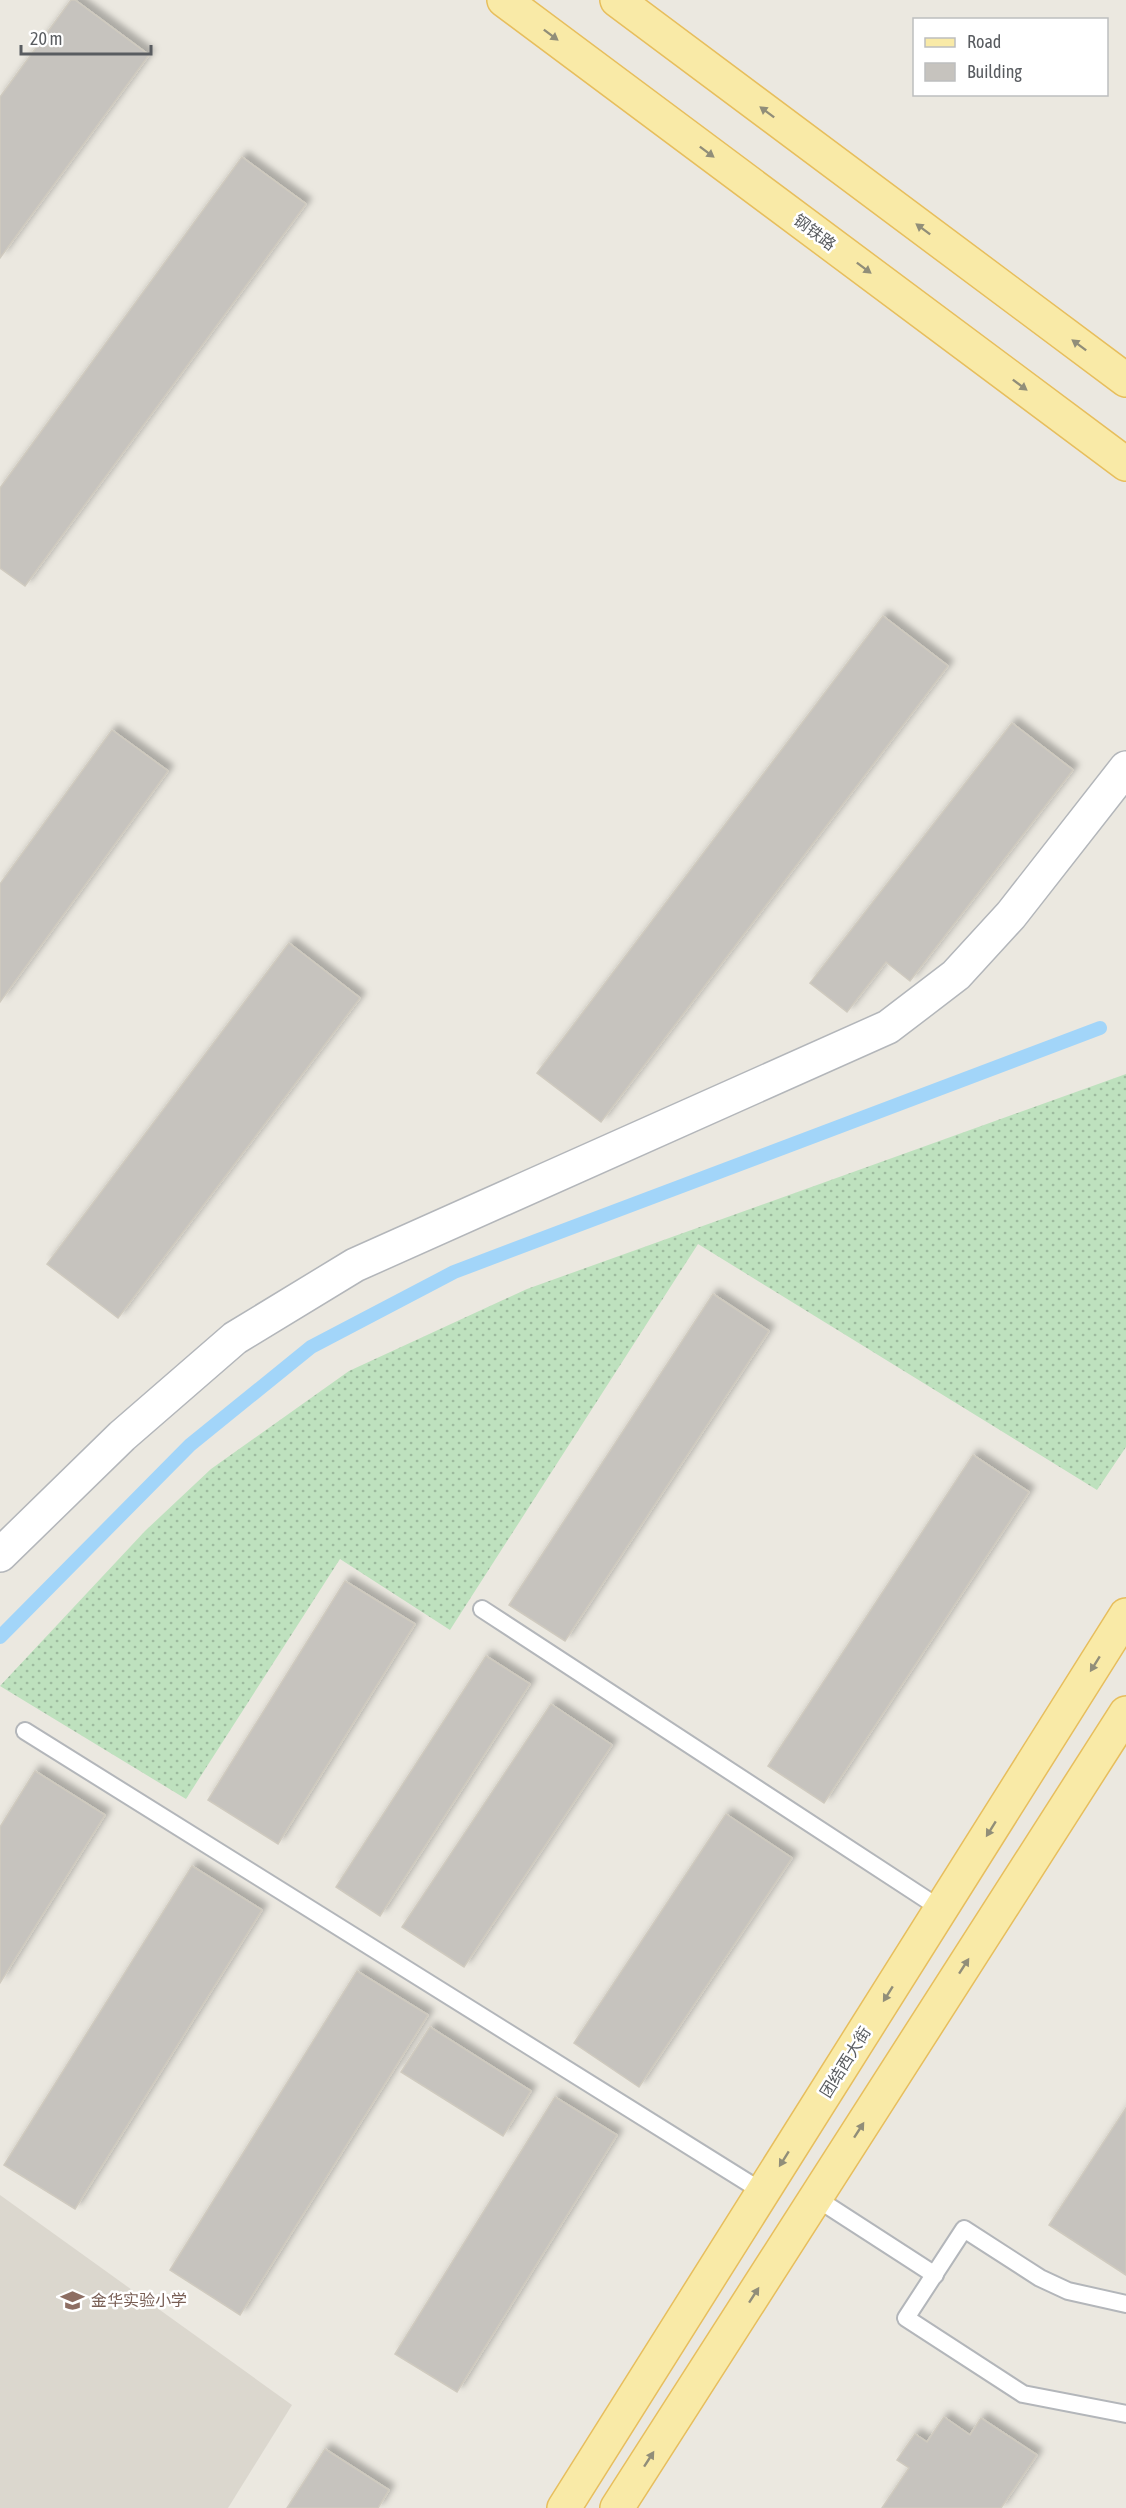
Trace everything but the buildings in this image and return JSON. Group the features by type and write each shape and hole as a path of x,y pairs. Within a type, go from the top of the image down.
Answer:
{"main road":[{"name":"钢铁路","path":"504,0 1126,464"},
{"path":"617,0 1126,380"},
{"name":"团结西大街","path":"564,2508 1126,1615"},
{"path":"617,2508 1126,1713"}],"street":[{"path":"0,1555 122,1436 235,1338 355,1266 888,1027 956,975 1011,915 1126,768"}],"lane":[{"path":"482,1609 941,1909"},
{"path":"25,1731 763,2192"},
{"path":"816,2198 935,2275"},
{"path":"1126,2304 1068,2291 1040,2278 964,2229 906,2318 1023,2394 1126,2414"}],"shaded area":[{"name":"金华实验小学","path":"0,2195 292,2405 228,2508 0,2508"}],"green space":[{"path":"1126,1074 1126,1447 1097,1490 698,1244 450,1630 340,1559 186,1799 0,1686 145,1531 211,1469 349,1371 527,1289"}],"waterway":[{"path":"0,1637 190,1445 311,1347 454,1272 1100,1028"}],"place":[{"name":"金华实验小学","path":"73,2300"}]}
